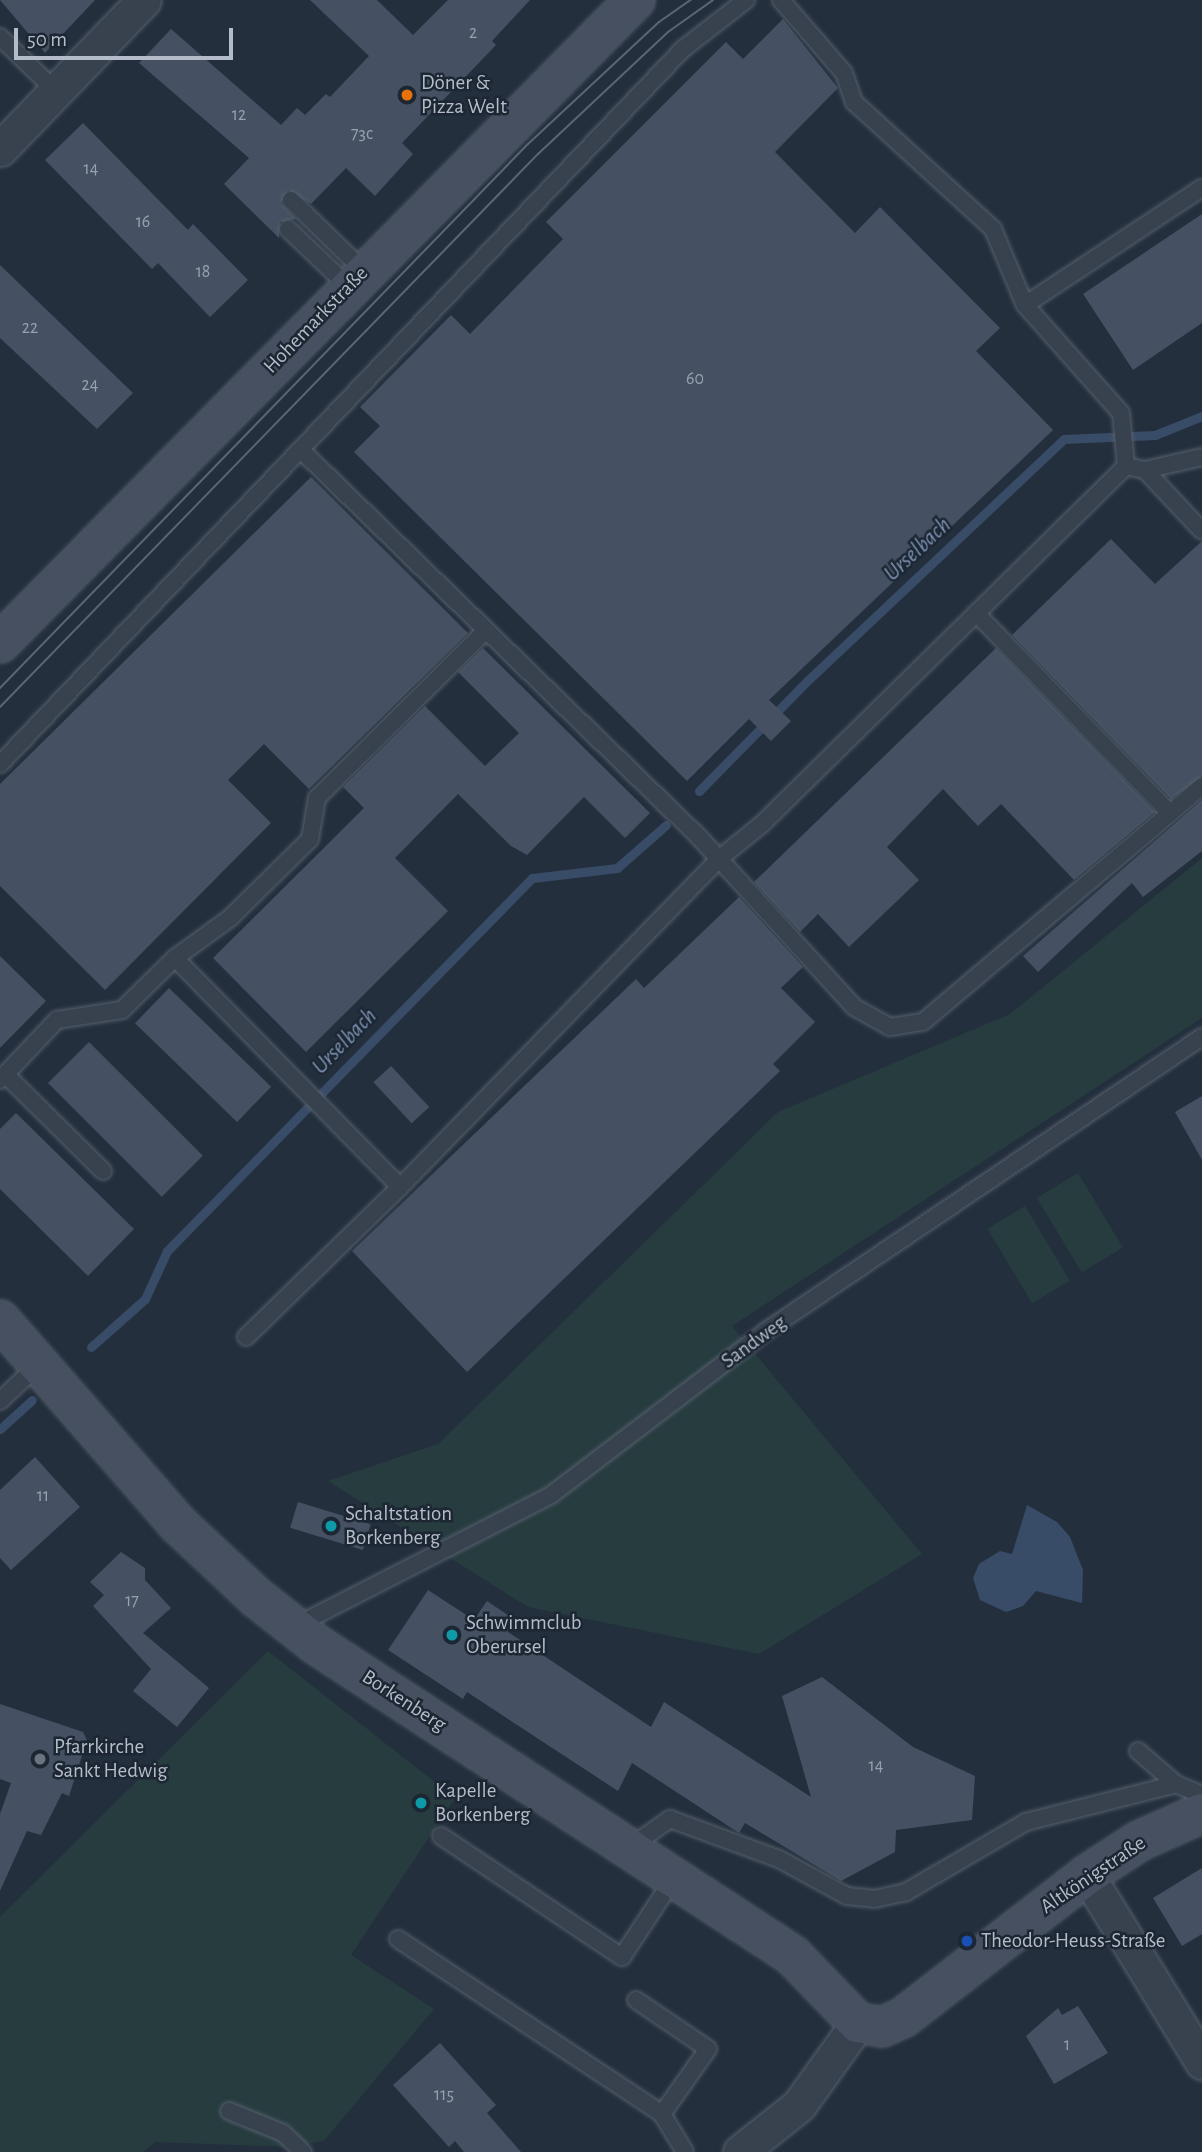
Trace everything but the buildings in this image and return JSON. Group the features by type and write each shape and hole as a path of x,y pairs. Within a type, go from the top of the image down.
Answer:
{"street":[{"path":"0,149 144,0"},
{"name":"Hohemarkstraße","path":"4,631 635,0"},
{"name":"Borkenberg","path":"0,1320 178,1525 299,1632 792,1955 858,2023"},
{"name":"Altkönigstraße","path":"858,2023 882,2027 904,2017 1087,1875 1139,1841 1202,1813"},
{"path":"1087,1875 1202,2062"},
{"path":"740,2152 799,2105 858,2023"}],"lane":[{"path":"0,764 683,49 746,0"},
{"path":"246,1337 400,1188 720,858 976,613 1125,458 1121,414 1026,304 993,229 854,102 844,73 781,0"},
{"path":"0,37 57,92"},
{"path":"1026,304 1202,188"},
{"path":"291,201 357,279"},
{"path":"288,229 357,279"},
{"path":"301,450 720,858 854,1007 890,1027 923,1022 1202,786"},
{"path":"1145,470 1202,457"},
{"path":"1125,458 1145,470 1202,531"},
{"path":"976,613 1169,812"},
{"path":"103,1171 3,1077 57,1020 122,1010 175,958 230,918 310,839 317,797 485,631"},
{"path":"175,958 400,1188"},
{"name":"Sandweg","path":"299,1632 311,1618 551,1495 766,1331 1202,1037"},
{"path":"0,1401 39,1364"},
{"path":"1138,1751 1176,1784 1202,1795"},
{"path":"630,1847 670,1819 779,1860 847,1896 874,1899 906,1892 1026,1822 1176,1784"},
{"path":"441,1836 622,1957 675,1876"},
{"path":"398,1939 663,2114 685,2152"},
{"path":"636,2000 708,2049 663,2114"},
{"path":"229,2110 283,2133 303,2152"}],"green space":[{"path":"1202,858 1202,1018 732,1326 922,1554 759,1654 528,1607 328,1481 438,1444 778,1112 1010,1014"},
{"path":"1078,1173 1123,1248 1082,1272 1037,1198"},
{"path":"1025,1206 1070,1281 1032,1303 987,1229"},
{"path":"268,1651 455,1798 351,1955 434,2009 324,2141 288,2147 155,2142 143,2152 0,2152 0,1917"}],"water":[{"path":"1027,1505 1057,1522 1070,1537 1083,1570 1082,1603 1036,1591 1023,1606 1006,1612 980,1600 973,1578 979,1564 1000,1551 1012,1554"}],"waterway":[{"name":"Urselbach","path":"699,791 806,682 1064,439 1155,435 1202,416"},
{"name":"Urselbach","path":"91,1347 145,1299 167,1251 532,878 617,868 666,825"},
{"name":"Urselbach","path":"0,1429 32,1400"}],"tram line":[{"path":"0,688 528,144 659,22 691,0"},
{"path":"0,707 538,154 668,32 713,0"}],"place":[{"name":"Döner & Pizza Welt","path":"407,95"},
{"name":"Schaltstation Borkenberg","path":"331,1526"},
{"name":"Schwimmclub Oberursel","path":"452,1635"},
{"name":"Pfarrkirche Sankt Hedwig","path":"40,1759"},
{"name":"Kapelle Borkenberg","path":"421,1803"},
{"name":"Theodor-Heuss-Straße","path":"967,1941"}]}
